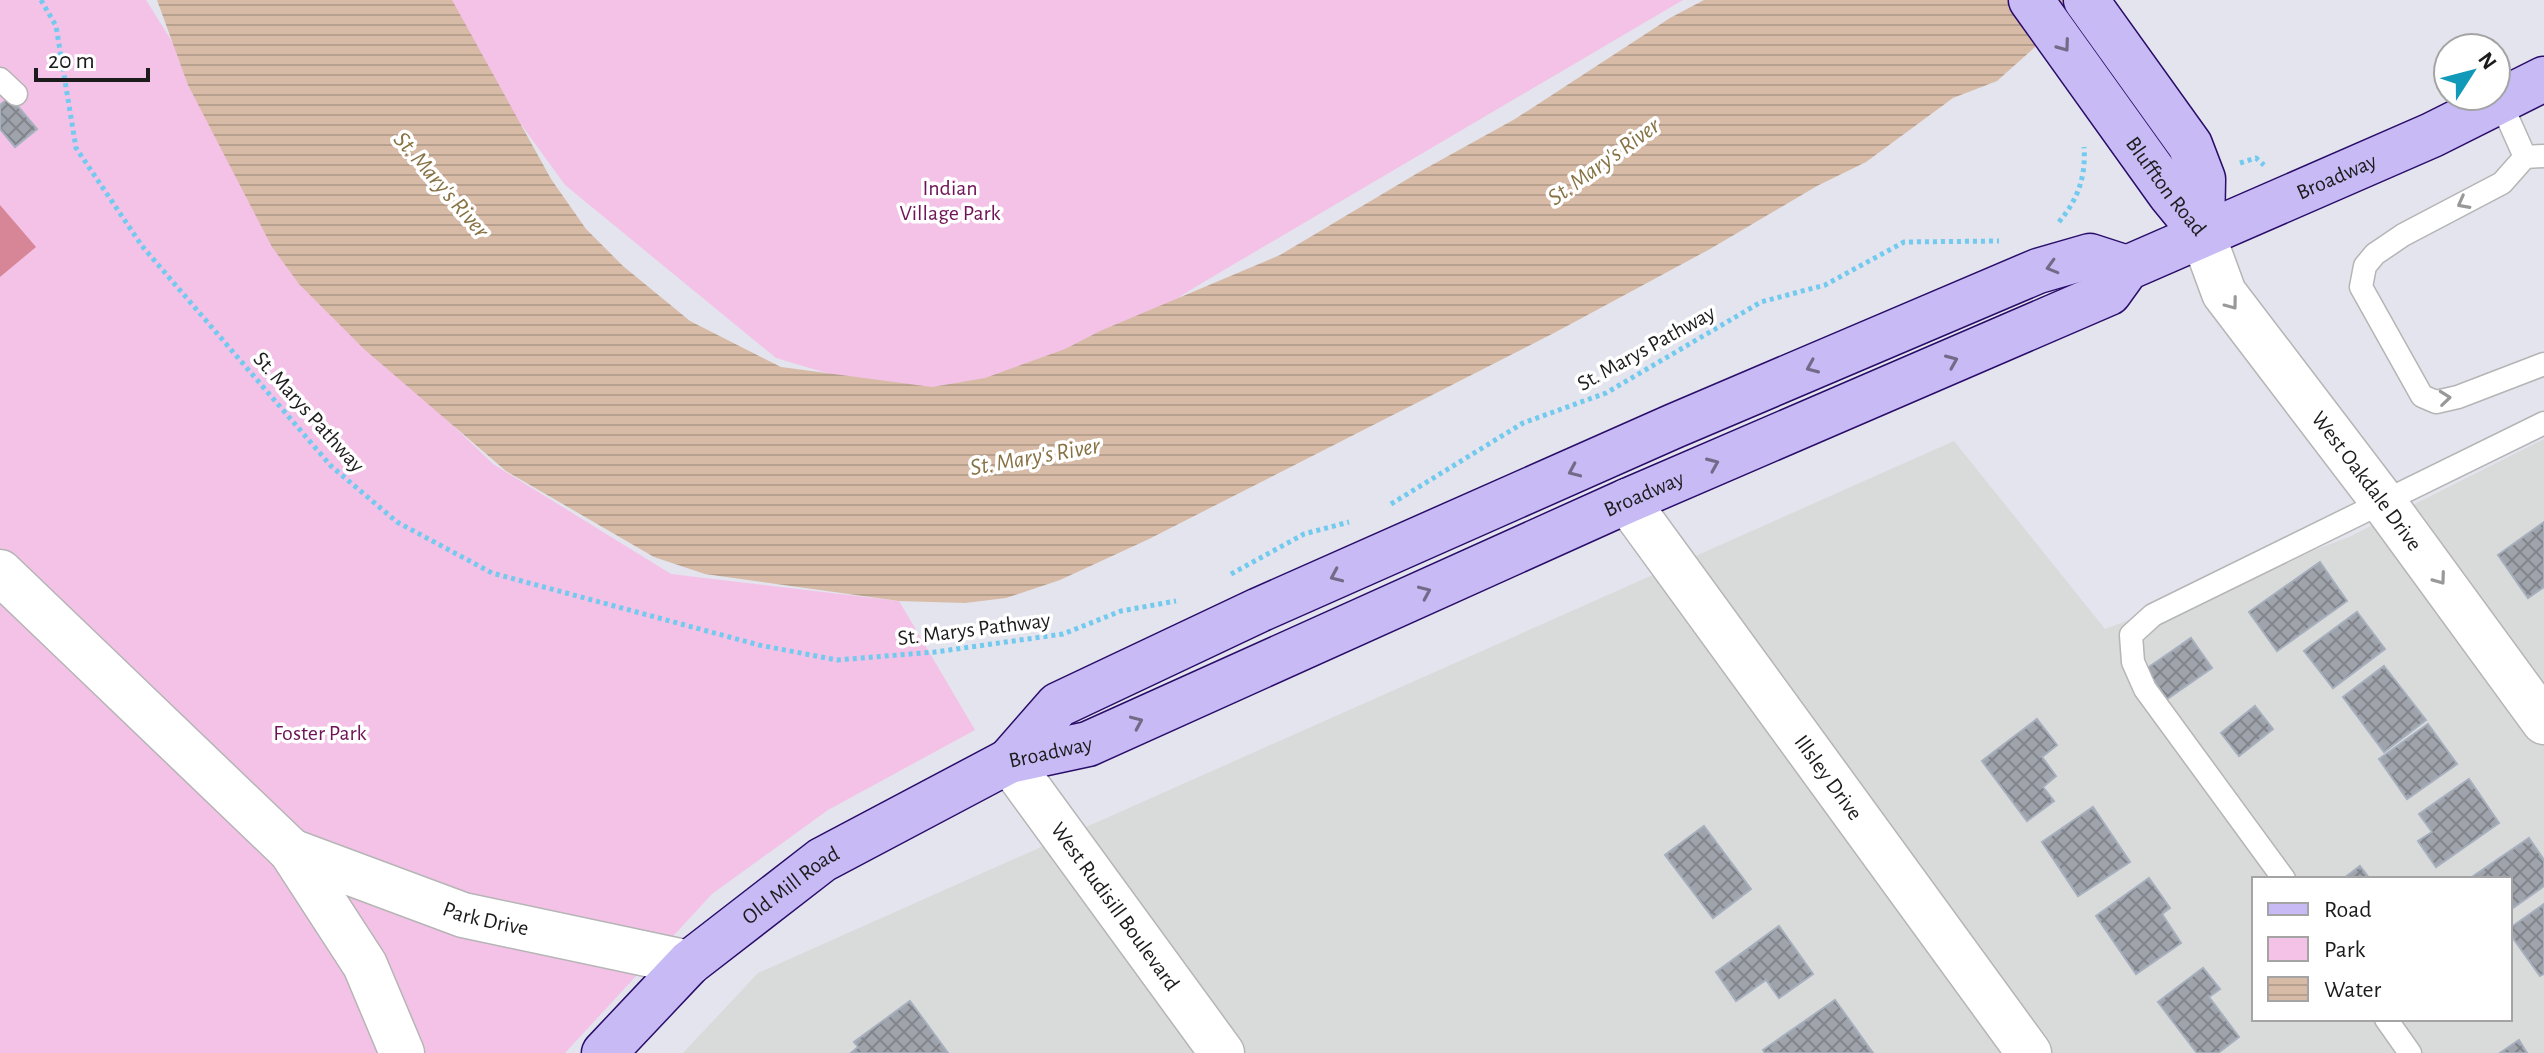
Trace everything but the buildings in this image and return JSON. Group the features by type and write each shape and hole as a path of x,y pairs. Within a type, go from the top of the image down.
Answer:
{"main road":[{"name":"Bluffton Road","path":"2031,0 2170,194 2202,233"},
{"name":"Bluffton Road","path":"2086,0 2190,145 2203,179 2202,233"},
{"name":"Broadway","path":"2512,95 2544,79"},
{"name":"Broadway","path":"1009,761 1088,744 1627,501 2109,293 2127,268 2477,112"},
{"name":"Broadway","path":"1009,761 1058,705 1259,610 1674,426 2038,271 2090,256 2127,268"},
{"name":"Old Mill Road","path":"604,1053 689,963 822,860 1009,761"}],"street":[{"name":"West Oakdale Drive","path":"2202,233 2224,293 2384,503 2544,722"},
{"name":"Illsley Drive","path":"1627,501 2029,1053"},
{"name":"Park Drive","path":"0,572 291,851 365,965 402,1053"},
{"name":"West Rudisill Boulevard","path":"1009,761 1222,1053"},
{"name":"Park Drive","path":"291,851 463,915 689,963"}],"lane":[{"path":"2507,112 2534,156 2502,183 2403,235 2375,254 2365,266 2361,287 2422,396 2436,402 2458,397 2544,364"},
{"path":"2283,877 2145,689 2133,662 2131,635 2153,615 2544,423"},
{"path":"2387,1021 2410,1053"}],"path":[{"name":"St. Marys Pathway","path":"41,0 56,26 76,148 142,246 331,466 397,522 492,573 759,645 837,660 935,652 1063,634 1121,611 1187,599"},
{"path":"2053,230 2072,206 2083,178 2085,149 2081,138"},
{"path":"2256,158 2258,150"},
{"name":"St. Marys Pathway","path":"1381,509 1523,423 1606,393 1761,302 1825,285 1904,242 2009,241"},
{"path":"1226,577 1304,534 1356,520"}],"shaded area":[{"path":"0,205 36,247 0,277"},
{"path":"2544,439 2544,1053 683,1053 758,973 1954,441 2105,629 2349,537"}],"green space":[{"name":"Foster Park","path":"0,0 146,0 237,145 314,292 493,464 671,574 899,601 975,730 828,810 712,894 565,1053 0,1053"},
{"name":"Indian Village Park","path":"431,0 1683,0 1202,283 1028,391 945,408 776,358 565,185"}],"water":[{"name":"St. Mary's River","path":"157,0 452,0 551,179 586,229 623,266 690,321 781,367 932,387 985,378 1065,349 1100,331 1280,255 1515,119 1670,18 1704,0 2082,0 2053,31 1997,81 1953,98 1866,162 1817,186 1710,249 1554,333 1149,539 1060,580 1006,598 965,603 899,601 705,574 654,557 506,471 364,349 299,284 272,247 188,85"}]}
